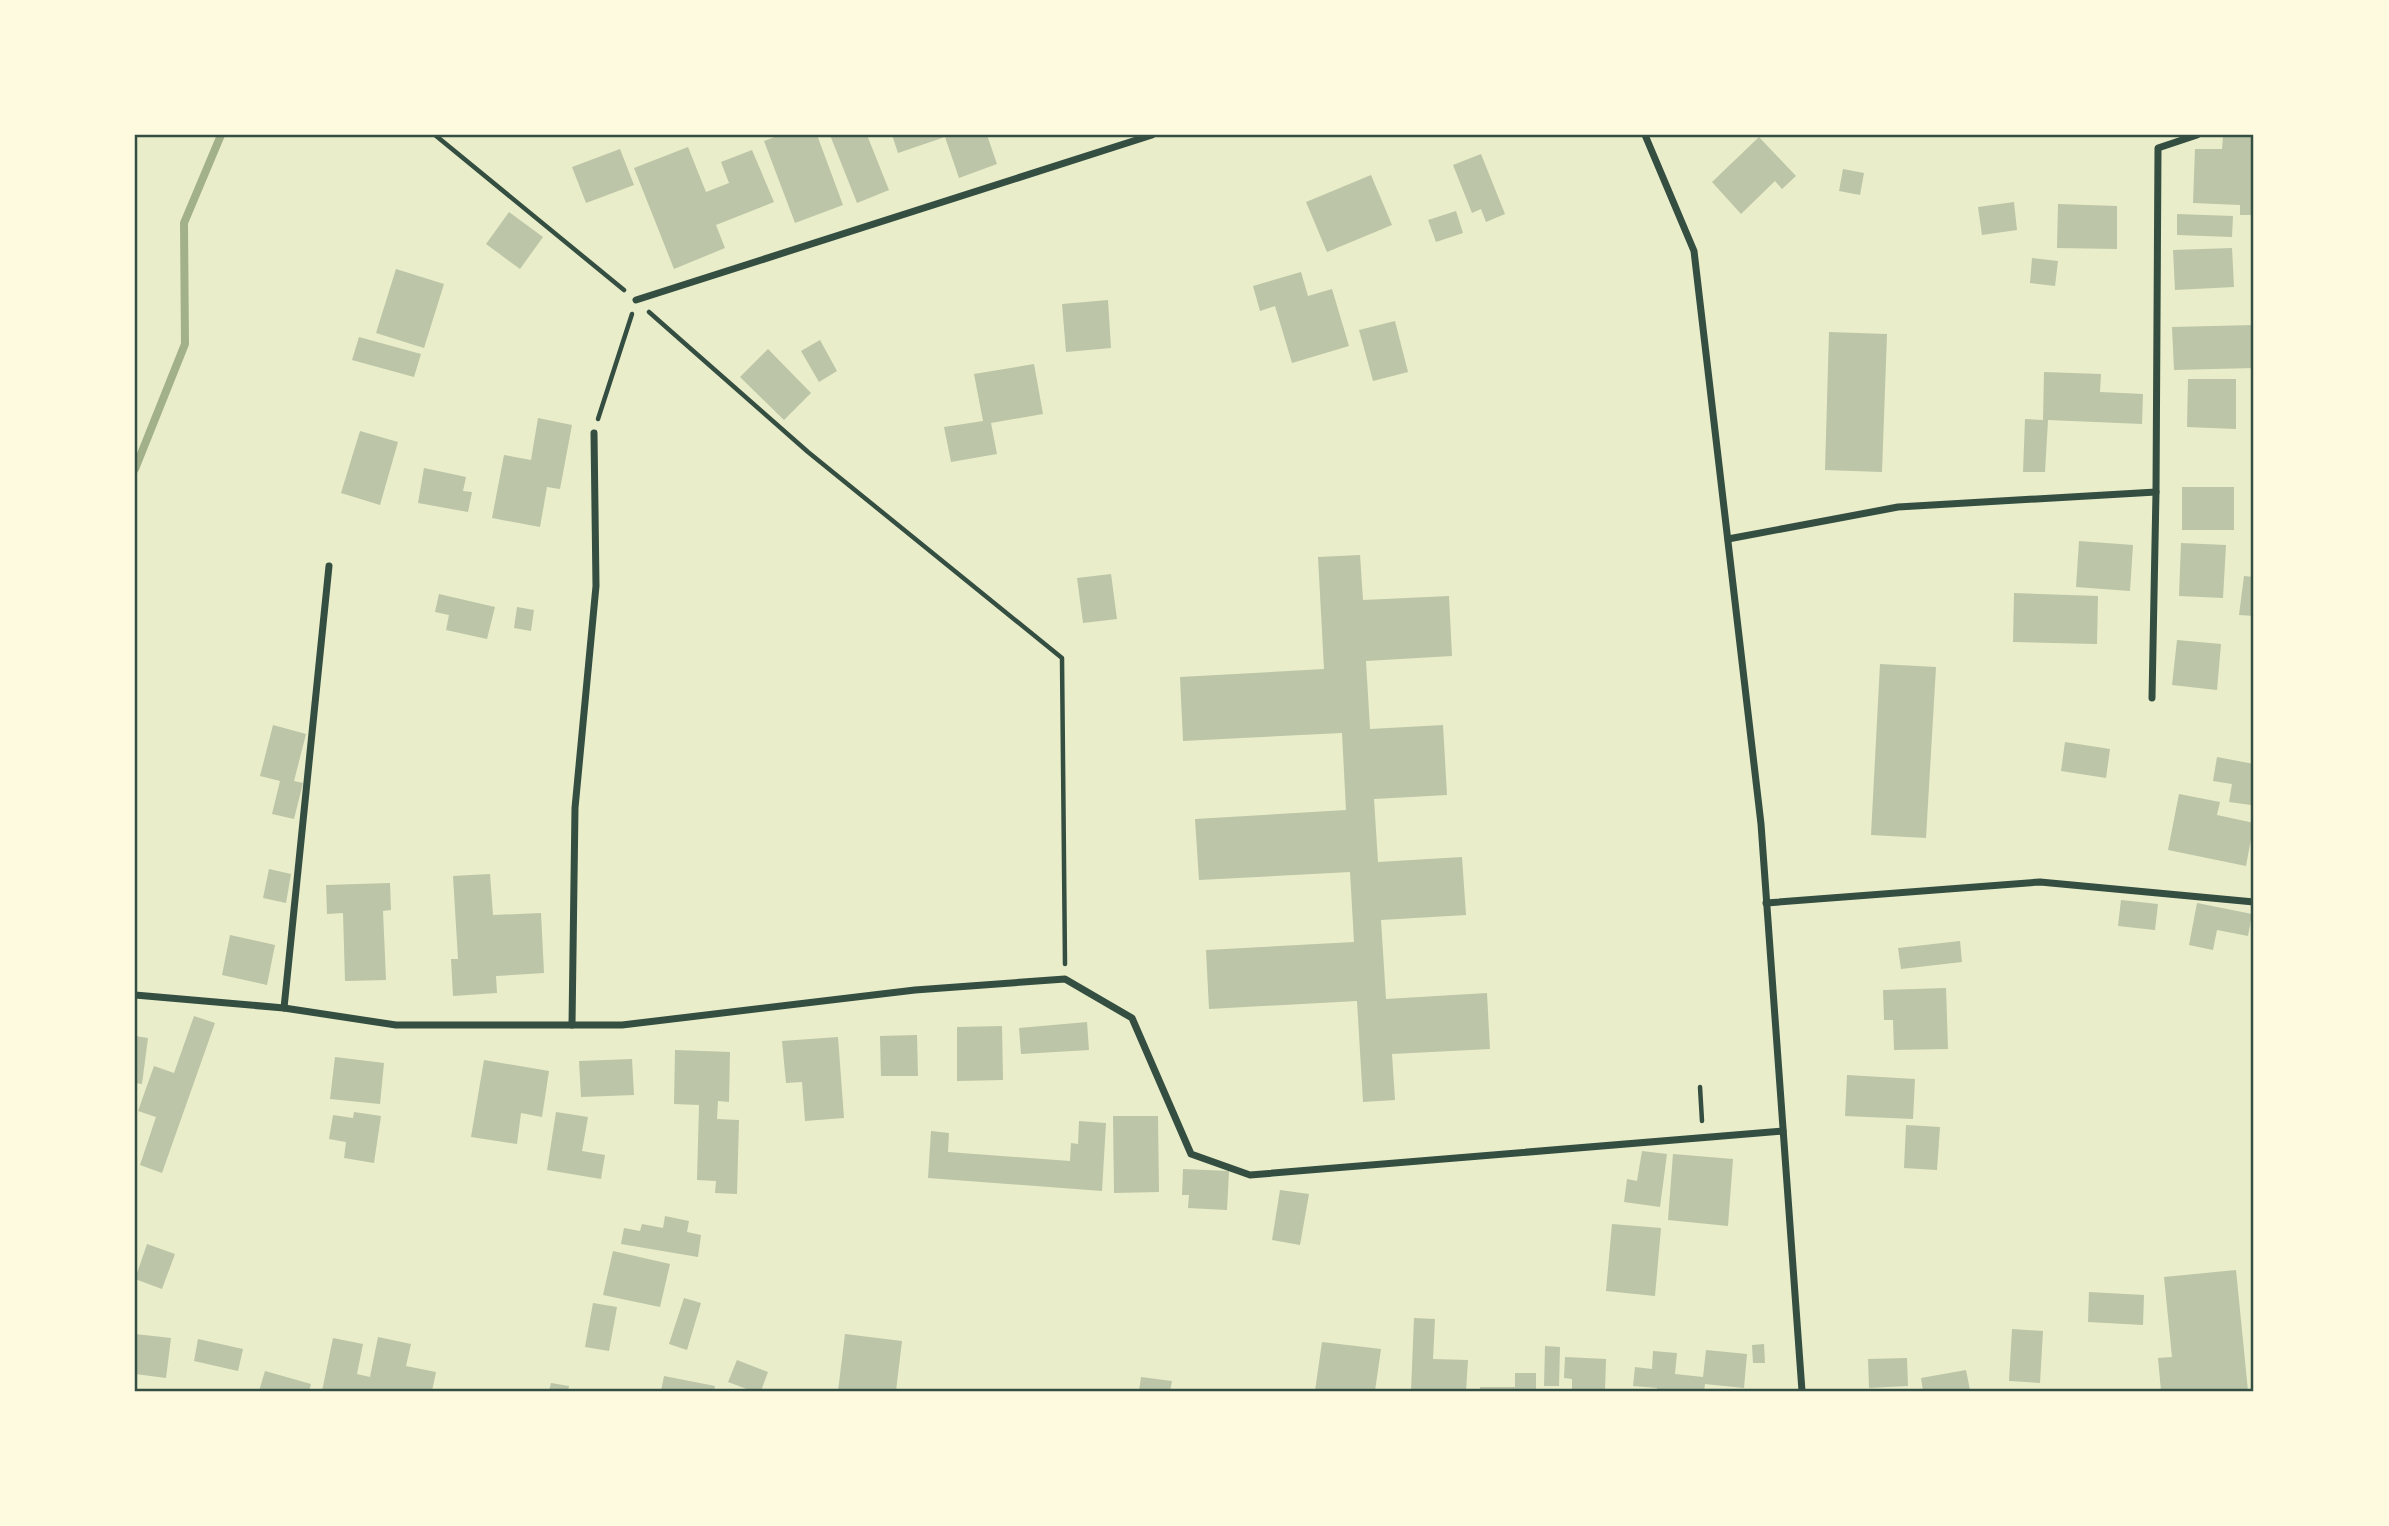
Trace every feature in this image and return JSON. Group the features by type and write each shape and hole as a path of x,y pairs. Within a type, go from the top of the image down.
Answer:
{"street":[{"path":"636,300 1152,135"},
{"path":"1645,135 1694,251 1761,824 1802,1391"},
{"path":"2152,698 2158,148 2197,135"},
{"path":"572,1025 575,808 596,586 594,433"},
{"path":"1728,539 1898,507 2156,492"},
{"path":"284,1009 328,566"},
{"path":"1766,903 2040,882 2254,902"},
{"path":"135,995 284,1009 396,1024 622,1026 915,990 1065,979 1132,1018 1191,1154 1250,1175 1783,1130"}],"path":[{"path":"435,135 636,300 808,452 1062,658 1065,979"},
{"path":"594,433 636,300"},
{"path":"1700,1087 1703,1137"}],"building":[{"path":"780,135 817,135 843,205 795,223 764,141"},
{"path":"830,135 867,135 889,190 857,203"},
{"path":"892,135 987,135 997,164 959,178 945,137 898,153"},
{"path":"2223,136 2254,137 2254,215 2240,215 2240,205 2193,203 2195,149 2222,149"},
{"path":"1759,137 1796,176 1782,189 1775,181 1741,214 1712,182"},
{"path":"688,147 706,192 729,183 721,162 752,150 774,202 716,225 725,248 674,269 634,168"},
{"path":"620,149 634,185 586,203 572,167"},
{"path":"1481,154 1505,214 1486,222 1481,209 1472,213 1453,165"},
{"path":"1843,169 1864,173 1860,195 1839,191"},
{"path":"1371,175 1392,225 1327,252 1306,202"},
{"path":"2014,202 2017,230 1982,235 1978,207"},
{"path":"2058,204 2117,206 2117,249 2057,248"},
{"path":"1456,211 1463,233 1436,242 1428,220"},
{"path":"509,212 543,237 520,269 486,244"},
{"path":"2177,214 2233,216 2232,237 2177,235"},
{"path":"2232,248 2234,287 2175,290 2173,250"},
{"path":"2032,258 2058,261 2055,286 2030,283"},
{"path":"396,269 444,284 424,348 376,333"},
{"path":"1301,272 1308,296 1332,289 1349,346 1292,363 1275,306 1260,311 1253,286"},
{"path":"1108,300 1111,348 1066,352 1062,304"},
{"path":"1395,321 1408,372 1373,381 1359,330"},
{"path":"2254,325 2254,368 2174,370 2172,327"},
{"path":"1829,332 1887,334 1882,472 1825,470"},
{"path":"359,337 421,354 414,377 352,360"},
{"path":"820,340 837,371 819,382 801,351"},
{"path":"768,349 811,393 784,420 740,377"},
{"path":"1034,364 1043,414 991,423 997,454 951,462 944,427 983,421 974,374"},
{"path":"2044,372 2101,374 2100,392 2143,394 2142,424 2048,420 2045,472 2023,472 2025,419 2043,420"},
{"path":"2188,379 2236,379 2236,429 2187,427"},
{"path":"538,418 572,425 560,489 547,487 540,527 492,518 504,455 531,460"},
{"path":"360,431 398,442 380,505 341,493"},
{"path":"424,468 466,477 463,491 472,492 468,512 418,503"},
{"path":"2182,487 2234,487 2234,530 2182,530"},
{"path":"2079,541 2133,545 2130,591 2076,587"},
{"path":"2181,543 2226,545 2223,598 2179,596"},
{"path":"1360,555 1363,600 1449,596 1452,656 1366,661 1370,729 1443,725 1447,795 1374,799 1378,862 1462,857 1466,915 1381,920 1386,999 1487,993 1490,1049 1392,1054 1395,1100 1363,1102 1357,1001 1209,1009 1206,950 1354,942 1350,872 1199,880 1195,819 1346,810 1342,733 1183,741 1180,677 1324,669 1318,557"},
{"path":"1111,574 1117,619 1083,623 1077,578"},
{"path":"2244,576 2254,577 2254,616 2239,615"},
{"path":"2014,593 2098,596 2097,644 2013,642"},
{"path":"439,594 495,607 487,639 446,630 449,615 435,612"},
{"path":"517,607 534,610 531,631 514,628"},
{"path":"2177,640 2221,644 2217,690 2172,685"},
{"path":"1880,664 1936,667 1926,838 1871,835"},
{"path":"273,725 306,734 294,781 303,783 294,819 272,814 280,781 260,776"},
{"path":"2065,742 2110,749 2106,778 2061,771"},
{"path":"2217,757 2254,764 2251,805 2229,802 2232,784 2213,781"},
{"path":"2179,794 2220,802 2217,815 2254,823 2246,866 2168,850"},
{"path":"269,869 291,874 286,903 263,898"},
{"path":"490,874 493,915 541,913 544,973 496,976 497,993 453,996 451,959 458,959 453,876"},
{"path":"390,883 391,910 383,911 386,980 345,981 343,913 327,914 326,885"},
{"path":"2121,900 2158,904 2155,930 2118,926"},
{"path":"2197,903 2252,914 2248,936 2217,930 2213,950 2189,945"},
{"path":"230,935 275,945 267,985 222,975"},
{"path":"1960,941 1962,962 1901,969 1898,948"},
{"path":"1946,988 1948,1049 1894,1050 1893,1020 1884,1020 1883,990"},
{"path":"194,1016 215,1023 162,1173 140,1165 156,1117 138,1111 154,1066 174,1073"},
{"path":"1087,1022 1089,1050 1021,1054 1019,1028"},
{"path":"1002,1026 1003,1080 957,1081 957,1027"},
{"path":"917,1035 918,1076 881,1076 880,1036"},
{"path":"135,1036 148,1038 142,1084 135,1083"},
{"path":"838,1037 844,1118 805,1121 802,1082 786,1083 782,1041"},
{"path":"675,1050 730,1052 729,1102 718,1101 717,1119 739,1120 737,1194 715,1193 716,1181 697,1180 699,1105 674,1104"},
{"path":"335,1057 384,1063 380,1104 330,1099"},
{"path":"632,1059 634,1095 581,1097 579,1061"},
{"path":"484,1060 549,1071 542,1117 521,1113 517,1144 471,1137"},
{"path":"1847,1075 1915,1079 1913,1119 1845,1116"},
{"path":"354,1112 381,1116 374,1163 344,1158 346,1142 329,1139 333,1115 353,1118"},
{"path":"556,1112 588,1117 582,1151 605,1155 601,1179 547,1170"},
{"path":"1113,1116 1158,1116 1159,1192 1114,1193"},
{"path":"1079,1121 1106,1123 1102,1191 928,1178 931,1131 949,1133 948,1152 1070,1161 1071,1143 1078,1144"},
{"path":"1906,1125 1940,1127 1937,1170 1904,1168"},
{"path":"1642,1151 1667,1154 1660,1207 1624,1202 1627,1179 1637,1181"},
{"path":"1673,1154 1733,1159 1728,1226 1668,1220"},
{"path":"1183,1169 1229,1171 1227,1210 1188,1208 1189,1195 1182,1195"},
{"path":"1280,1190 1309,1194 1300,1245 1272,1240"},
{"path":"665,1216 689,1221 687,1232 701,1235 698,1257 621,1244 624,1228 640,1231 642,1224 663,1228"},
{"path":"1612,1224 1661,1228 1655,1296 1606,1291"},
{"path":"147,1244 175,1254 162,1289 135,1279"},
{"path":"613,1251 670,1264 660,1307 603,1295"},
{"path":"2236,1270 2248,1391 2161,1391 2158,1358 2172,1357 2164,1277"},
{"path":"2089,1292 2144,1295 2143,1325 2088,1322"},
{"path":"684,1298 701,1303 687,1350 669,1344"},
{"path":"593,1303 617,1307 609,1351 585,1347"},
{"path":"1414,1318 1435,1319 1433,1359 1468,1360 1466,1391 1411,1391"},
{"path":"2012,1329 2043,1331 2040,1383 2009,1381"},
{"path":"135,1334 171,1338 166,1378 135,1374"},
{"path":"845,1334 902,1341 896,1391 838,1391"},
{"path":"378,1337 411,1344 406,1366 436,1372 432,1391 322,1391 333,1338 363,1344 357,1374 370,1377"},
{"path":"198,1339 243,1349 238,1371 194,1361"},
{"path":"1322,1342 1381,1349 1375,1391 1315,1391"},
{"path":"1764,1344 1765,1363 1753,1363 1752,1345"},
{"path":"1545,1346 1560,1347 1559,1386 1544,1386"},
{"path":"1706,1350 1747,1354 1744,1388 1705,1384 1704,1391 1657,1391 1657,1388 1633,1386 1635,1367 1652,1369 1653,1351 1677,1353 1675,1374 1703,1377"},
{"path":"1565,1357 1606,1359 1605,1391 1572,1391 1572,1379 1564,1378"},
{"path":"1907,1358 1908,1386 1869,1388 1868,1359"},
{"path":"737,1360 768,1372 761,1391 752,1391 728,1382"},
{"path":"1966,1370 1970,1390 1923,1391 1921,1378"},
{"path":"265,1371 311,1384 309,1391 259,1391"},
{"path":"1515,1373 1536,1373 1536,1391 1480,1391 1480,1387 1515,1387"},
{"path":"664,1376 715,1386 714,1391 661,1391"},
{"path":"1141,1377 1172,1381 1170,1391 1139,1391"},
{"path":"551,1383 569,1386 568,1391 549,1391"}],"waterway":[{"path":"135,469 185,344 184,223 221,135"}]}
